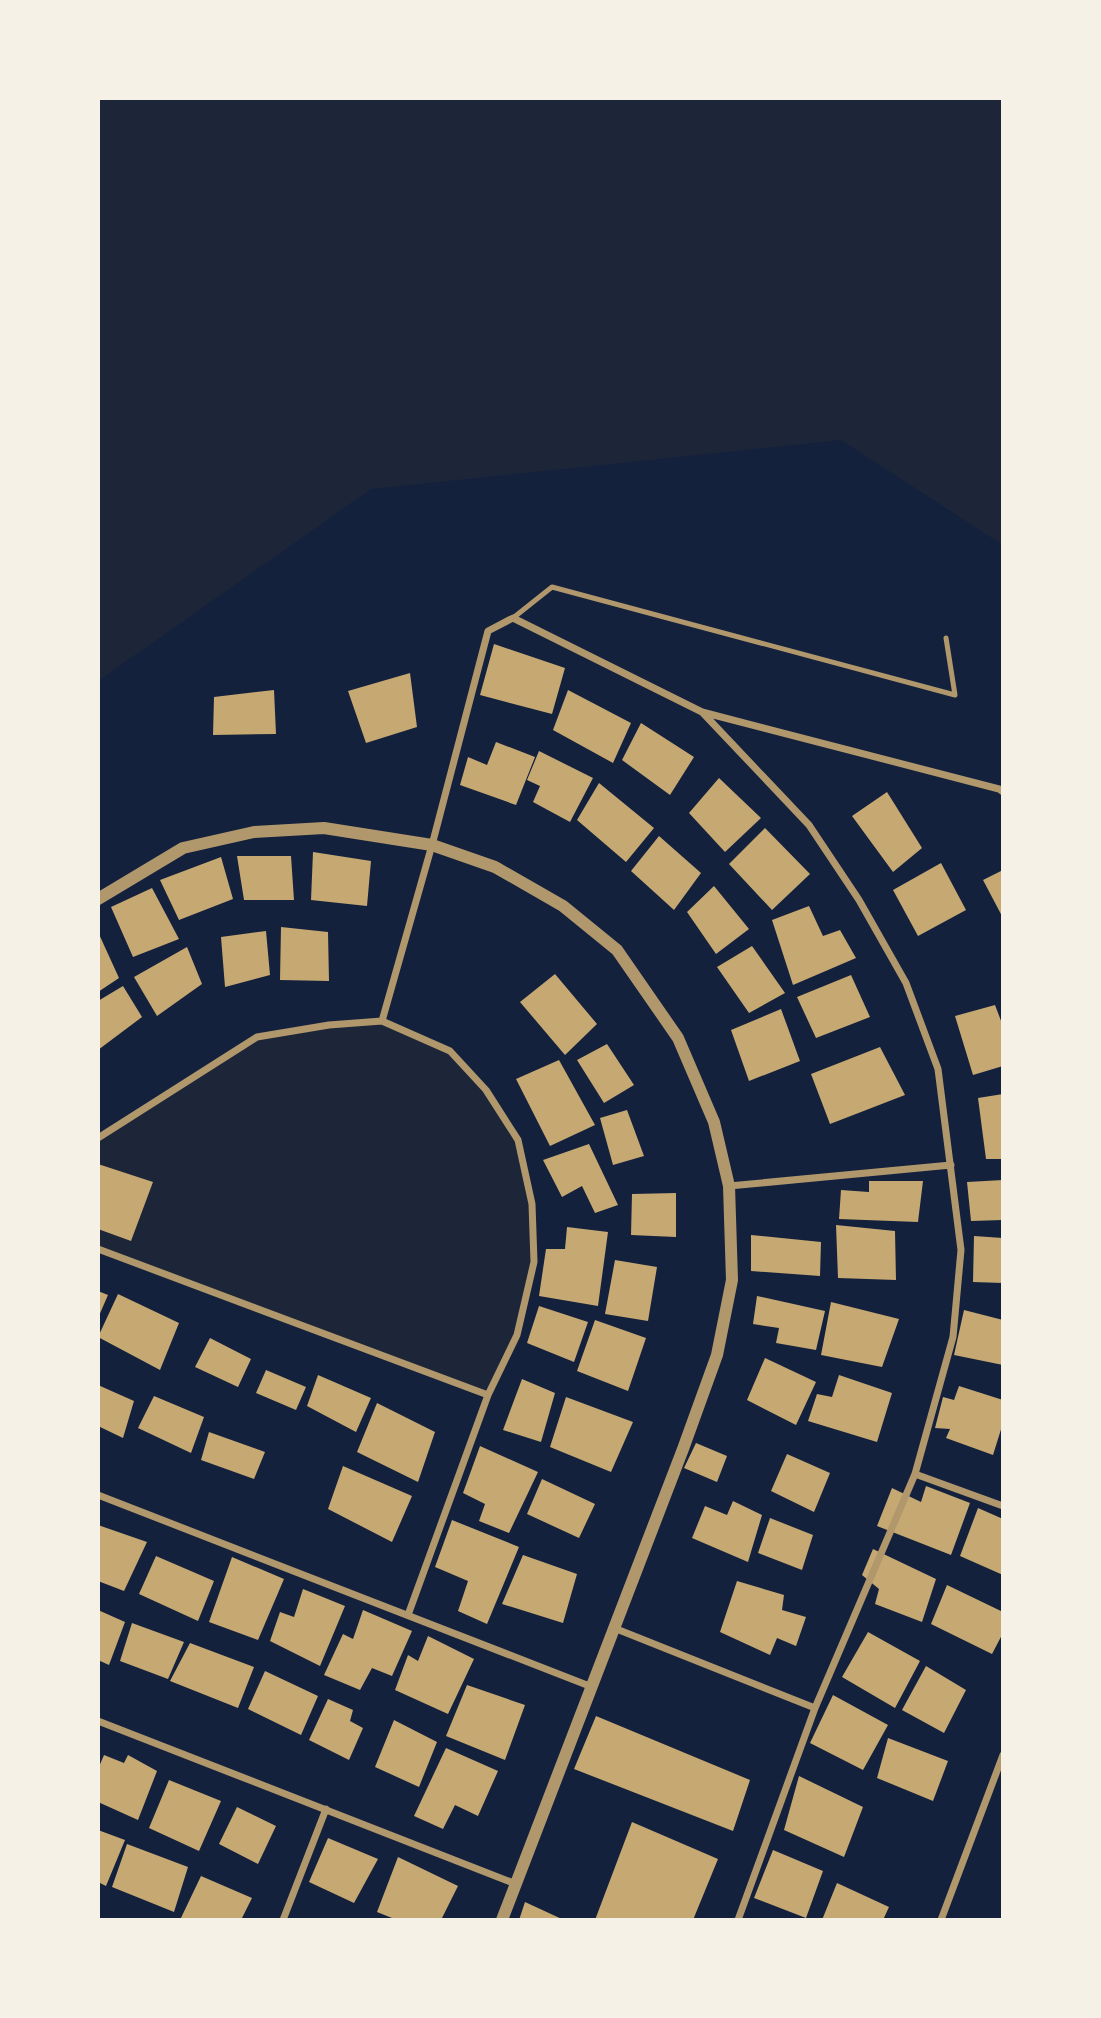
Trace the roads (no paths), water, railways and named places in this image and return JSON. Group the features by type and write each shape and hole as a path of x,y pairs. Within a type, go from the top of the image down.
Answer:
{"street":[{"path":"382,1020 432,845 488,631 513,618 702,712 1003,792"},
{"path":"702,712 809,825 859,900 906,983 938,1069 961,1250 953,1337 915,1474 815,1708 738,1920"},
{"path":"98,899 183,848 254,832 324,828 432,845 495,867 563,906 617,950 678,1038 714,1122 729,1186 732,1280 717,1355 502,1920"},
{"path":"98,1138 257,1037 329,1025 382,1020 450,1051 486,1090 519,1140 532,1204 534,1262 516,1335 488,1395 408,1615"},
{"path":"729,1186 951,1165"},
{"path":"98,1249 488,1395"},
{"path":"915,1474 1003,1506"},
{"path":"98,1495 592,1687"},
{"path":"613,1627 815,1708"},
{"path":"98,1721 516,1884"},
{"path":"941,1920 1003,1755"},
{"path":"283,1920 326,1809"}],"lane":[{"path":"513,618 552,587 955,695 946,638"}]}
